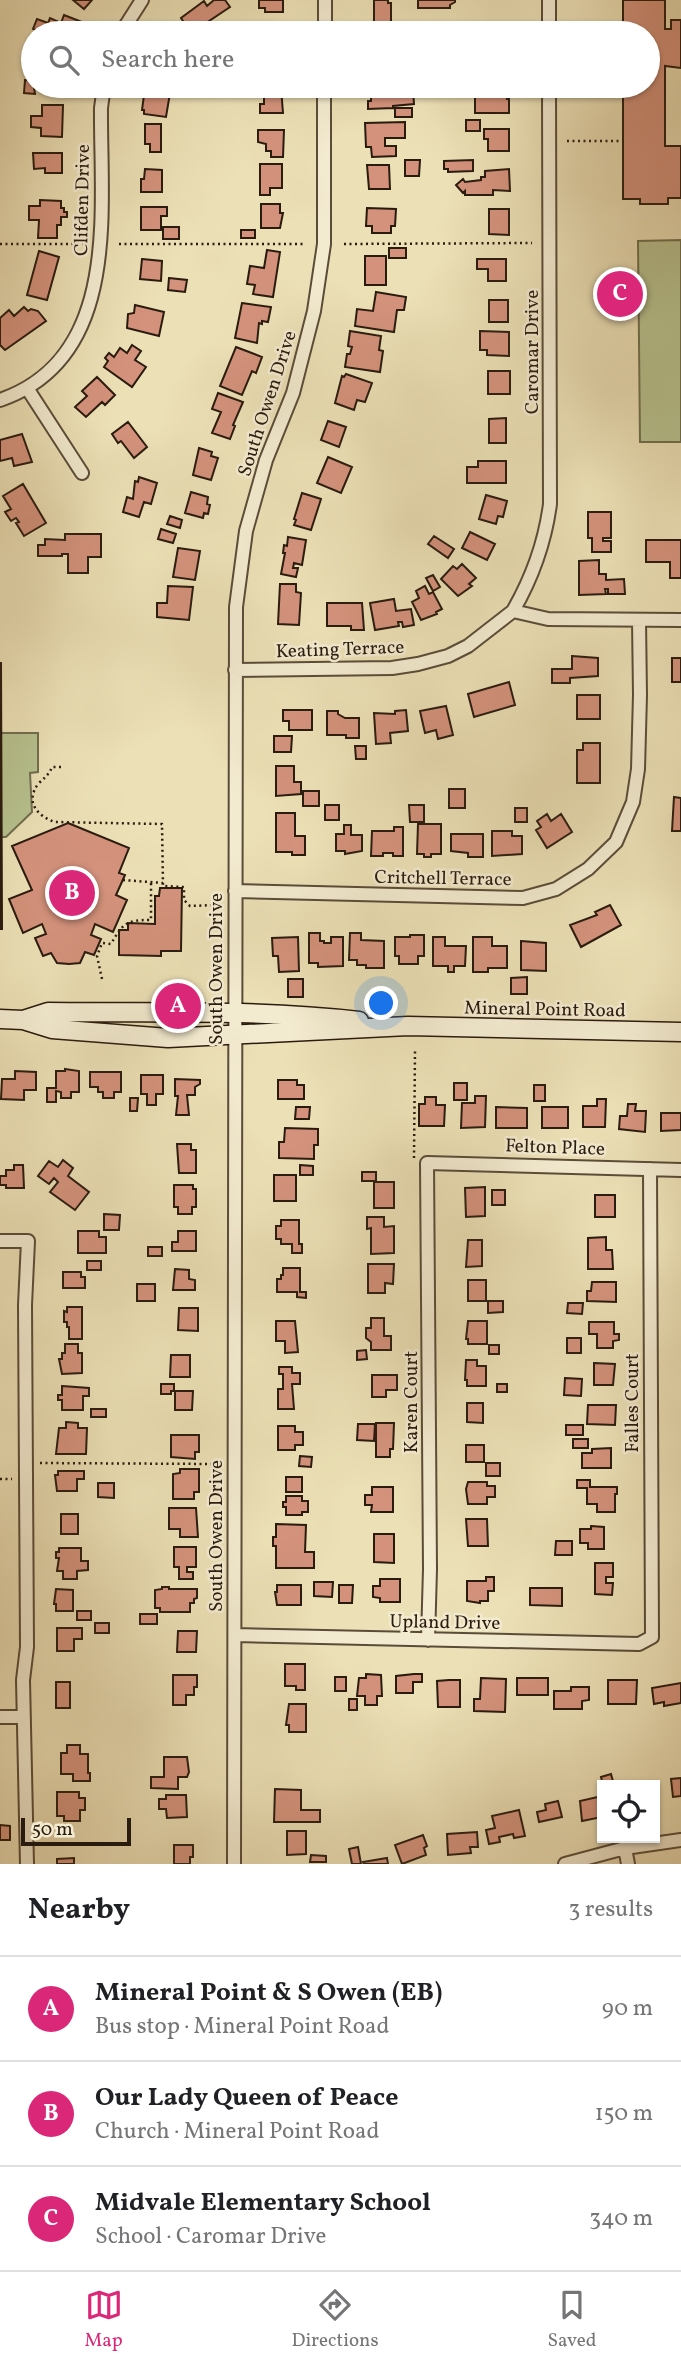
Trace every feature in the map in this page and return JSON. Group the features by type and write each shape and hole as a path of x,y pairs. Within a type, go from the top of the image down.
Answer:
{"main road":[{"name":"Mineral Point Road","path":"23,1020 48,1012 234,1013 325,1017 408,1026"},
{"name":"Mineral Point Road","path":"0,1019 23,1020 52,1029 168,1038 408,1026 681,1032"}],"street":[{"path":"129,21 142,0"},
{"path":"325,0 325,21"},
{"path":"549,0 549,21"},
{"name":"Clifden Drive","path":"0,400 27,388 63,355 80,330 92,296 102,244 102,98"},
{"name":"South Owen Drive","path":"234,1864 236,607 246,531 266,460 293,393 314,311 324,244 324,98"},
{"name":"Caromar Drive","path":"513,611 527,587 542,542 550,505 549,98"},
{"path":"27,388 82,473"},
{"path":"513,611 548,619 681,620"},
{"name":"Keating Terrace","path":"235,670 392,668 418,664 448,656 468,646 513,611"},
{"name":"Critchell Terrace","path":"234,891 523,898 556,889 588,869 616,842 633,802 638,769 639,620"},
{"name":"Felton Place","path":"427,1163 681,1170"},
{"name":"Karen Court","path":"427,1163 430,1555 428,1640"},
{"name":"Falles Court","path":"650,1169 652,1637"},
{"path":"0,1241 28,1241 25,1305 27,1647 23,1681 27,1864"},
{"name":"Upland Drive","path":"235,1635 639,1644 652,1637"},
{"path":"0,1717 23,1717"},
{"path":"565,1864 625,1848 681,1840"},
{"path":"625,1848 628,1864"}],"path":[{"path":"567,141 623,141"},
{"path":"344,244 532,243"},
{"path":"0,244 89,244"},
{"path":"119,244 304,244"},
{"path":"61,766 51,766 49,774 33,795 34,808 39,815 55,822 162,824 163,887 184,887 184,900 190,906 215,905"},
{"path":"123,880 163,883"},
{"path":"102,979 97,956 102,943 111,944 117,932 129,922 151,920 151,883"},
{"path":"415,1051 414,1163 427,1163"},
{"path":"25,1462 215,1464"}],"green space":[{"path":"681,240 681,442 640,442 638,241"},
{"path":"1,733 38,733 38,772 30,773 32,812 6,837 0,837"}],"building":[{"path":"73,0 92,0 84,9"},
{"path":"214,0 225,0 230,7 209,21 183,21 181,18 204,1 207,6"},
{"path":"259,0 283,0 283,12 265,12 265,8 259,8"},
{"path":"374,0 388,0 388,3 391,3 391,21 374,21"},
{"path":"418,0 455,2 450,8 418,8"},
{"path":"623,0 665,0 665,29 671,29 671,20 681,20 681,68 665,66 665,146 681,146 681,198 668,198 668,204 640,204 640,199 623,199 623,98 660,98 660,21 623,21"},
{"path":"64,15 79,21 62,21"},
{"path":"144,98 169,98 166,117 144,114"},
{"path":"264,98 282,98 283,113 260,113 260,104 264,104"},
{"path":"371,98 414,98 414,104 368,109 368,101 371,101"},
{"path":"475,98 509,99 509,113 475,113"},
{"path":"42,105 63,105 62,137 41,136 41,128 31,127 31,116 42,116"},
{"path":"395,108 412,108 412,117 395,117"},
{"path":"466,120 480,120 480,131 466,131"},
{"path":"405,122 405,138 385,138 385,146 396,146 396,156 372,157 371,147 366,147 365,123"},
{"path":"145,124 161,124 161,152 150,152 150,144 145,144"},
{"path":"484,129 509,129 509,151 488,151 488,139 484,139"},
{"path":"258,130 284,130 283,157 271,157 271,151 266,151 266,144 258,142"},
{"path":"33,153 62,153 62,173 45,173 45,168 34,169"},
{"path":"405,160 420,160 419,176 405,176"},
{"path":"473,160 473,171 448,172 448,169 444,169 444,161"},
{"path":"260,164 282,164 282,188 270,188 270,195 260,195"},
{"path":"367,165 389,165 390,189 369,189"},
{"path":"145,169 162,170 162,192 141,192 141,179 144,179"},
{"path":"509,169 510,191 493,190 493,195 465,195 465,191 463,193 456,185 463,179 465,182 481,180 481,177 485,177 485,171"},
{"path":"40,200 61,201 61,208 67,212 67,217 61,217 61,225 57,225 57,238 38,238 39,220 29,220 29,206 40,206"},
{"path":"261,204 280,204 280,213 283,213 280,228 261,228"},
{"path":"141,207 167,207 167,216 161,216 161,230 141,230"},
{"path":"367,208 396,209 395,226 391,226 391,233 372,233 372,226 366,226"},
{"path":"489,209 509,209 509,235 489,234"},
{"path":"163,227 179,227 179,239 163,239"},
{"path":"241,230 255,230 255,238 241,238"},
{"path":"389,248 406,248 406,258 389,258"},
{"path":"267,250 280,252 273,297 253,294 255,285 247,284 250,266 264,268"},
{"path":"39,251 59,257 47,300 27,295"},
{"path":"365,256 386,256 386,285 365,285"},
{"path":"142,259 162,261 161,281 140,279"},
{"path":"477,259 506,259 506,281 488,281 488,269 477,269"},
{"path":"169,278 187,280 185,292 168,290"},
{"path":"376,292 406,297 404,310 397,310 394,332 355,326 357,309 373,311"},
{"path":"489,300 508,300 508,322 489,322"},
{"path":"242,303 271,307 268,322 259,323 257,343 235,338"},
{"path":"135,305 164,312 159,336 127,328 128,314 134,313"},
{"path":"24,307 28,311 38,311 46,321 5,350 0,345 0,318 9,310 14,316"},
{"path":"350,331 381,336 379,350 383,351 380,372 345,367 347,354 350,354 352,347 348,346"},
{"path":"480,331 509,332 509,356 487,355 487,350 480,350"},
{"path":"132,345 141,351 135,360 146,367 132,387 104,367 109,353 114,357 120,348 127,353"},
{"path":"236,347 262,357 256,373 252,371 242,395 220,386"},
{"path":"488,371 510,371 510,394 488,394"},
{"path":"346,374 372,383 365,402 357,400 354,410 335,403 342,376"},
{"path":"97,377 115,395 105,405 102,402 86,417 75,407 87,396 82,391"},
{"path":"218,393 243,402 230,439 212,433 221,412 212,409"},
{"path":"506,418 506,443 489,443 489,419"},
{"path":"328,421 346,427 339,447 321,440"},
{"path":"128,422 147,447 134,458 112,434"},
{"path":"22,434 32,462 14,466 12,458 0,461 0,440"},
{"path":"199,448 212,452 211,456 218,458 211,480 193,475"},
{"path":"328,457 352,467 341,493 317,483"},
{"path":"478,461 506,461 506,483 467,483 467,467 478,467"},
{"path":"139,477 157,483 151,504 144,502 139,517 123,512 127,497 133,499 135,481 138,482"},
{"path":"23,484 46,523 24,536 16,518 11,521 5,512 11,509 3,496"},
{"path":"191,492 208,497 208,514 204,513 203,518 185,513"},
{"path":"302,493 321,499 311,530 294,525"},
{"path":"486,495 507,501 503,517 498,516 496,524 479,519"},
{"path":"588,512 611,512 611,538 603,538 603,541 611,541 611,552 592,552 592,538 588,538"},
{"path":"170,516 182,520 180,528 167,524"},
{"path":"161,529 176,534 173,543 158,539"},
{"path":"470,532 495,544 487,560 462,548"},
{"path":"65,534 101,534 101,557 88,557 88,573 68,573 68,554 38,556 38,545 45,545 45,539 65,540"},
{"path":"434,536 454,549 448,558 428,544"},
{"path":"288,537 306,540 302,565 294,563 293,568 298,568 296,577 281,574 284,545 287,546"},
{"path":"646,540 681,540 681,578 670,578 670,562 646,562"},
{"path":"178,548 200,551 195,580 173,577"},
{"path":"599,560 599,574 606,574 606,580 624,579 625,594 608,594 608,589 605,589 606,594 579,595 579,561"},
{"path":"462,564 476,578 469,584 472,586 458,596 441,579 453,566 457,569"},
{"path":"433,575 440,587 433,591 426,578"},
{"path":"280,584 296,584 296,592 301,593 299,625 278,624"},
{"path":"168,586 193,587 189,620 157,617 157,603 167,603"},
{"path":"425,586 429,594 433,592 442,609 436,612 437,614 421,620 412,602 419,598 416,591"},
{"path":"394,599 396,611 411,609 414,625 403,627 402,622 398,622 399,626 375,630 370,603"},
{"path":"327,603 362,603 364,630 351,630 351,626 327,626"},
{"path":"572,656 598,658 598,676 570,678 570,683 552,683 552,669 572,669"},
{"path":"672,658 681,658 681,682 672,682"},
{"path":"1,663 2,929 0,929"},
{"path":"509,682 515,705 474,717 468,694"},
{"path":"577,695 600,695 600,719 577,719"},
{"path":"446,706 453,735 438,739 436,730 425,733 420,711"},
{"path":"283,710 312,710 312,730 289,730 289,721 283,721"},
{"path":"406,710 408,731 390,733 391,743 376,744 374,713 395,714 395,711"},
{"path":"327,711 338,711 338,714 345,718 359,718 359,738 327,735"},
{"path":"274,736 292,736 291,752 274,752"},
{"path":"583,743 600,743 600,783 577,783 577,750 583,750"},
{"path":"355,746 366,746 366,759 356,759"},
{"path":"276,766 294,766 294,782 301,782 301,794 276,796"},
{"path":"449,789 465,789 465,808 449,808"},
{"path":"303,791 319,791 319,806 303,806"},
{"path":"674,797 681,798 681,831 672,831"},
{"path":"325,805 339,805 339,820 325,820"},
{"path":"409,805 424,805 424,822 410,822"},
{"path":"515,808 527,808 527,822 515,822"},
{"path":"276,813 295,813 295,836 305,836 305,855 276,852"},
{"path":"547,814 551,821 561,814 572,832 547,848 536,830 541,827 537,821"},
{"path":"68,823 129,848 119,873 125,875 116,895 127,900 113,932 95,924 91,935 101,939 94,955 85,952 80,963 69,964 57,963 51,953 43,956 35,938 46,934 42,924 23,933 9,899 32,890 12,846"},
{"path":"418,824 441,824 441,854 424,857 424,854 417,854"},
{"path":"344,825 351,825 351,835 362,835 362,851 345,854 345,851 336,851 336,834 344,834"},
{"path":"394,827 403,827 403,856 383,853 383,856 371,856 372,831 394,831"},
{"path":"492,831 512,831 512,836 522,836 522,854 492,856"},
{"path":"451,834 483,834 483,857 468,857 468,853 451,851"},
{"path":"160,888 182,888 181,951 161,951 161,956 119,955 119,930 128,930 128,923 155,924 155,896 159,896"},
{"path":"610,905 621,925 581,947 570,925 597,915 595,912"},
{"path":"309,933 320,933 320,941 324,943 331,943 331,937 343,937 343,966 318,967 318,963 309,963"},
{"path":"350,933 361,933 361,940 384,941 384,968 366,968 366,965 357,965 357,960 349,960"},
{"path":"424,935 424,956 418,956 418,964 399,964 399,956 395,956 395,937"},
{"path":"298,937 299,971 279,972 278,956 273,956 272,938"},
{"path":"433,937 445,937 445,946 466,946 465,966 454,966 454,972 448,972 448,966 433,966"},
{"path":"473,937 492,937 492,946 507,946 507,968 488,968 488,972 473,972"},
{"path":"521,941 546,943 546,971 521,970"},
{"path":"527,977 527,994 511,994 511,978"},
{"path":"288,979 303,979 303,997 288,997"},
{"path":"15,1071 36,1072 36,1090 24,1090 24,1100 1,1099 2,1079 15,1079"},
{"path":"56,1071 79,1071 79,1092 71,1092 71,1098 61,1098 61,1092 56,1091 56,1102 47,1102 47,1088 56,1088"},
{"path":"90,1072 121,1072 121,1092 114,1092 114,1098 103,1098 103,1092 98,1092 98,1087 90,1087"},
{"path":"141,1075 163,1075 163,1094 156,1094 156,1105 147,1105 147,1094 141,1094"},
{"path":"175,1079 200,1080 200,1084 195,1087 195,1095 187,1095 189,1115 176,1115 178,1096 175,1096"},
{"path":"278,1080 297,1080 297,1085 304,1085 304,1099 278,1099"},
{"path":"454,1083 467,1083 467,1100 454,1100"},
{"path":"534,1085 545,1085 545,1101 534,1101"},
{"path":"475,1096 486,1096 485,1127 461,1128 462,1103 475,1103"},
{"path":"425,1097 436,1097 436,1105 445,1105 444,1126 419,1126 419,1104 425,1104"},
{"path":"130,1098 138,1098 137,1111 130,1111"},
{"path":"597,1099 606,1099 605,1127 583,1127 583,1106 597,1106"},
{"path":"628,1104 636,1104 635,1111 646,1111 645,1132 619,1129 620,1116 627,1116"},
{"path":"296,1107 310,1107 309,1119 295,1119"},
{"path":"496,1107 527,1108 527,1128 496,1128"},
{"path":"542,1107 568,1107 568,1128 542,1128"},
{"path":"661,1113 681,1113 681,1130 661,1131"},
{"path":"285,1128 318,1129 318,1145 314,1145 314,1159 279,1158 279,1142 284,1142"},
{"path":"177,1144 191,1144 191,1150 196,1150 196,1173 179,1173"},
{"path":"63,1160 73,1168 68,1176 89,1192 75,1210 50,1192 58,1182 54,1178 49,1184 38,1176 49,1161 58,1167"},
{"path":"14,1165 23,1165 24,1188 6,1188 6,1185 0,1185 0,1176 6,1176 6,1170 14,1170"},
{"path":"300,1165 313,1166 313,1175 300,1175"},
{"path":"362,1172 376,1172 376,1181 362,1181"},
{"path":"274,1175 296,1175 296,1201 274,1201"},
{"path":"374,1182 394,1182 394,1208 374,1208"},
{"path":"174,1185 193,1185 193,1189 196,1189 196,1207 192,1207 192,1214 178,1214 178,1207 174,1207"},
{"path":"485,1187 485,1216 466,1217 465,1188"},
{"path":"492,1190 505,1190 505,1205 492,1205"},
{"path":"595,1195 615,1195 615,1217 595,1217"},
{"path":"104,1214 120,1215 119,1230 104,1230"},
{"path":"367,1217 384,1217 384,1227 394,1226 394,1253 371,1254 371,1228 367,1229"},
{"path":"281,1220 299,1220 299,1244 302,1244 302,1253 292,1253 292,1244 281,1244 281,1239 276,1239 276,1226 281,1226"},
{"path":"78,1231 99,1231 99,1237 106,1237 106,1253 78,1253"},
{"path":"178,1231 196,1231 196,1251 172,1251 172,1242 178,1242"},
{"path":"606,1237 606,1250 612,1250 613,1269 588,1269 588,1238"},
{"path":"468,1240 482,1240 482,1266 466,1267"},
{"path":"148,1247 162,1247 162,1256 148,1256"},
{"path":"87,1261 101,1261 101,1270 87,1270"},
{"path":"368,1264 394,1264 393,1284 385,1283 385,1293 368,1293"},
{"path":"283,1268 300,1268 300,1292 306,1292 306,1298 297,1297 297,1292 277,1292 277,1279 281,1279"},
{"path":"175,1269 189,1270 189,1279 195,1280 195,1290 173,1290"},
{"path":"63,1272 81,1272 81,1277 85,1277 85,1288 63,1288"},
{"path":"468,1280 486,1280 486,1301 468,1301"},
{"path":"592,1282 616,1282 616,1302 587,1301 587,1291 591,1291"},
{"path":"137,1284 155,1284 155,1301 137,1301"},
{"path":"488,1301 503,1301 503,1312 488,1313"},
{"path":"568,1303 583,1303 582,1314 567,1313"},
{"path":"67,1307 82,1307 82,1339 69,1339 69,1327 67,1322 64,1322 64,1311 67,1312"},
{"path":"179,1308 198,1308 198,1331 178,1330"},
{"path":"371,1318 384,1318 384,1336 391,1336 391,1350 371,1350 371,1342 366,1338 366,1328 371,1328"},
{"path":"276,1321 295,1321 298,1352 285,1353 285,1341 276,1341"},
{"path":"468,1321 487,1321 487,1344 468,1344"},
{"path":"589,1322 614,1322 614,1334 619,1334 619,1340 613,1341 613,1348 597,1348 597,1334 589,1334"},
{"path":"567,1338 581,1338 581,1353 567,1353"},
{"path":"65,1344 78,1344 78,1353 82,1353 82,1373 62,1374 59,1359 62,1359 62,1353 65,1353"},
{"path":"489,1345 499,1345 499,1354 489,1354"},
{"path":"366,1350 367,1359 357,1360 357,1351"},
{"path":"171,1355 190,1355 190,1377 170,1377"},
{"path":"466,1360 477,1360 477,1366 486,1366 486,1386 467,1386"},
{"path":"594,1363 615,1364 613,1385 594,1385"},
{"path":"279,1367 292,1367 292,1373 300,1373 300,1384 292,1384 294,1409 278,1409 278,1389 283,1389 283,1374 279,1374"},
{"path":"372,1375 397,1375 397,1390 386,1390 386,1397 372,1397"},
{"path":"565,1378 582,1379 581,1396 564,1395"},
{"path":"161,1384 174,1384 174,1391 171,1391 171,1394 161,1394"},
{"path":"497,1384 507,1384 507,1392 497,1392"},
{"path":"62,1386 89,1388 89,1396 83,1396 83,1410 62,1410 62,1400 58,1400 58,1395 62,1395"},
{"path":"175,1391 193,1391 192,1410 175,1410"},
{"path":"467,1403 483,1403 483,1423 467,1422"},
{"path":"588,1405 616,1405 615,1425 587,1424"},
{"path":"91,1409 106,1409 106,1417 91,1417"},
{"path":"66,1422 78,1423 78,1428 87,1428 86,1454 56,1454 59,1428 66,1428"},
{"path":"376,1423 394,1423 390,1457 376,1457"},
{"path":"358,1424 375,1424 374,1441 357,1440"},
{"path":"566,1425 583,1425 583,1435 566,1435"},
{"path":"278,1426 295,1426 295,1432 303,1432 303,1445 295,1445 295,1450 278,1450"},
{"path":"171,1435 199,1435 199,1452 195,1452 195,1459 171,1457"},
{"path":"573,1439 588,1439 588,1448 573,1448"},
{"path":"466,1445 484,1445 484,1462 466,1462"},
{"path":"611,1448 611,1468 582,1468 582,1453 592,1453 592,1449"},
{"path":"300,1456 312,1457 311,1467 299,1466"},
{"path":"486,1463 500,1463 500,1476 486,1476"},
{"path":"180,1469 199,1469 199,1492 194,1492 194,1499 173,1499 173,1474 180,1473"},
{"path":"58,1471 84,1471 84,1479 77,1479 77,1491 57,1491 55,1475 58,1475"},
{"path":"286,1477 302,1477 302,1492 286,1492"},
{"path":"577,1480 590,1480 590,1487 617,1487 615,1512 597,1512 597,1504 587,1504 587,1488 577,1488"},
{"path":"468,1482 487,1482 487,1486 495,1486 495,1497 487,1497 487,1504 468,1504"},
{"path":"98,1483 114,1483 114,1498 98,1497"},
{"path":"372,1487 393,1487 393,1512 371,1512 372,1505 365,1505 365,1495 372,1495"},
{"path":"286,1496 302,1496 302,1501 308,1501 308,1512 302,1512 302,1515 286,1515 283,1502 286,1502"},
{"path":"169,1508 196,1508 198,1537 180,1537 180,1529 169,1529"},
{"path":"61,1514 78,1514 78,1534 61,1534"},
{"path":"466,1519 487,1519 488,1546 468,1546"},
{"path":"276,1524 306,1525 305,1552 314,1552 314,1568 276,1568 276,1546 273,1546 273,1537 276,1537"},
{"path":"591,1526 604,1527 604,1549 588,1549 588,1543 580,1543 580,1529 591,1529"},
{"path":"374,1534 394,1534 394,1563 374,1562"},
{"path":"556,1541 572,1541 572,1555 555,1555"},
{"path":"174,1547 196,1547 196,1567 187,1567 187,1572 193,1572 193,1579 179,1579 179,1567 174,1567"},
{"path":"59,1548 81,1548 81,1561 88,1561 88,1570 77,1571 77,1579 63,1579 63,1571 57,1571 59,1558 56,1558 56,1552 59,1552"},
{"path":"595,1563 613,1563 613,1577 606,1577 606,1583 613,1583 612,1595 595,1594"},
{"path":"486,1577 494,1577 494,1591 488,1591 488,1601 467,1601 467,1581 486,1581"},
{"path":"380,1579 400,1579 400,1602 380,1602 380,1598 373,1597 373,1586 380,1586"},
{"path":"314,1582 333,1582 332,1597 314,1596"},
{"path":"277,1585 301,1585 301,1605 277,1605"},
{"path":"339,1585 353,1585 352,1603 339,1603"},
{"path":"162,1587 197,1589 197,1598 194,1603 190,1603 190,1612 160,1612 160,1608 155,1608 155,1590"},
{"path":"530,1588 562,1588 562,1606 530,1605"},
{"path":"56,1589 73,1590 73,1611 56,1611"},
{"path":"77,1611 91,1611 91,1620 77,1620"},
{"path":"140,1614 157,1614 157,1624 140,1624"},
{"path":"95,1623 109,1623 109,1633 95,1633"},
{"path":"57,1628 82,1628 82,1639 74,1639 74,1651 57,1651"},
{"path":"178,1631 197,1631 196,1652 177,1652"},
{"path":"285,1664 305,1664 305,1690 296,1690 296,1686 285,1686"},
{"path":"366,1674 381,1675 382,1696 377,1696 377,1705 365,1705 365,1696 357,1696 359,1678 366,1678"},
{"path":"422,1674 422,1682 413,1682 413,1693 396,1693 396,1676"},
{"path":"173,1675 197,1675 197,1687 194,1687 194,1695 186,1695 186,1705 173,1705"},
{"path":"335,1677 346,1677 346,1691 335,1691"},
{"path":"481,1678 506,1679 505,1712 474,1711 474,1699 480,1699"},
{"path":"517,1678 548,1678 548,1695 517,1695"},
{"path":"460,1680 460,1707 438,1707 437,1681"},
{"path":"608,1680 637,1680 636,1704 608,1704"},
{"path":"56,1682 70,1682 70,1708 56,1708"},
{"path":"681,1683 681,1703 664,1706 664,1702 654,1704 652,1688"},
{"path":"571,1687 589,1687 589,1700 582,1701 582,1709 554,1709 554,1691 571,1691"},
{"path":"349,1699 357,1699 357,1710 349,1710"},
{"path":"289,1704 306,1704 306,1732 289,1732 289,1725 286,1725"},
{"path":"67,1745 80,1745 80,1754 88,1754 90,1781 73,1781 73,1774 61,1774 61,1753 67,1753"},
{"path":"164,1757 187,1757 189,1772 187,1777 178,1777 178,1789 151,1788 151,1777 164,1777"},
{"path":"611,1774 613,1780 602,1780 601,1777"},
{"path":"681,1778 681,1796 673,1797 671,1779"},
{"path":"275,1789 301,1790 301,1810 320,1810 320,1822 274,1822"},
{"path":"57,1792 79,1792 79,1798 85,1798 85,1810 80,1810 80,1821 64,1821 64,1816 57,1816"},
{"path":"166,1795 186,1795 187,1817 167,1818 166,1809 159,1809 159,1799 166,1799"},
{"path":"597,1797 597,1818 582,1821 580,1801"},
{"path":"558,1801 562,1817 539,1822 537,1812 546,1810 545,1804"},
{"path":"519,1810 525,1836 514,1838 513,1834 499,1837 500,1842 489,1844 486,1830 495,1828 492,1816"},
{"path":"0,1825 10,1826 10,1840 0,1840"},
{"path":"287,1831 306,1831 306,1854 287,1855"},
{"path":"477,1832 478,1847 470,1847 471,1853 448,1855 447,1834"},
{"path":"423,1835 427,1846 424,1848 426,1855 402,1864 395,1845"},
{"path":"174,1845 193,1845 190,1864 174,1864"},
{"path":"358,1847 361,1864 352,1864 349,1849"},
{"path":"311,1855 326,1856 326,1862 310,1862"},
{"path":"74,1858 74,1864 57,1864 57,1859"},
{"path":"387,1858 388,1864 363,1862"}],"place":[{"name":"Midvale Elementary School","path":"620,294"},
{"name":"Our Lady Queen of Peace","path":"72,893"},
{"name":"Mineral Point & S Owen (EB)","path":"178,1006"}]}
